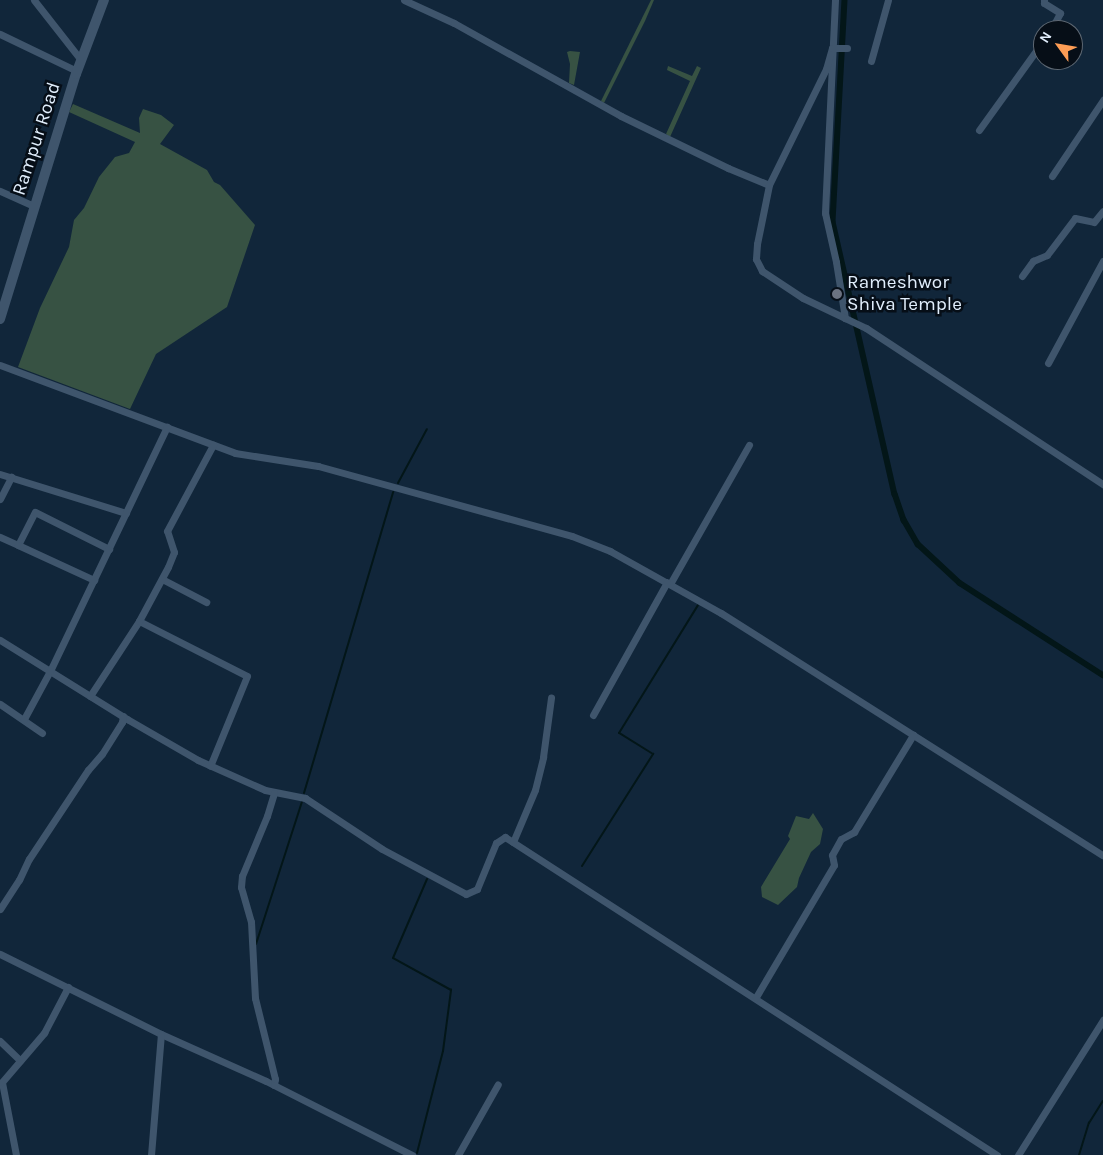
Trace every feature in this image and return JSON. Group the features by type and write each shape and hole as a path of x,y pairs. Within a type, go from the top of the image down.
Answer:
{"main road":[{"name":"Rampur Road","path":"0,319 77,72 104,0"}],"street":[{"path":"34,0 81,60"},
{"path":"404,0 454,23 621,116 728,168 769,185"},
{"path":"835,0 825,213 849,320"},
{"path":"871,61 888,0"},
{"path":"1044,0 1044,3 1060,13 1056,20"},
{"path":"0,34 77,72"},
{"path":"834,48 769,185 758,237 756,259 759,266 767,276 803,298 866,328 1103,484"},
{"path":"834,48 847,48"},
{"path":"979,130 1033,55"},
{"path":"1052,176 1103,100"},
{"path":"0,191 34,206"},
{"path":"1022,276 1034,261 1047,254 1075,218 1094,222 1103,211"},
{"path":"1048,363 1103,261"},
{"path":"0,365 235,453 318,466 572,536 610,551 721,613 1103,855"},
{"path":"24,719 50,671 167,428"},
{"path":"90,696 139,620 162,579 174,552 167,536 171,522 213,445"},
{"path":"593,715 749,445"},
{"path":"0,474 126,514"},
{"path":"0,499 11,477"},
{"path":"18,545 35,512 109,549"},
{"path":"0,537 94,580"},
{"path":"162,579 206,602"},
{"path":"139,620 247,676 210,766"},
{"path":"0,640 123,716 210,766 274,792 305,798 382,849 466,894 477,888 496,843 505,837 756,997 879,1081 997,1155"},
{"path":"513,842 535,790 543,757 551,698"},
{"path":"0,704 42,733"},
{"path":"0,909 19,880 29,859 83,778 102,754 122,722 123,716"},
{"path":"756,997 834,865 832,855 842,839 854,832 913,735"},
{"path":"274,792 268,816 242,876 241,887 251,922 255,998 275,1079 274,1085"},
{"path":"0,954 161,1034 274,1085 412,1155"},
{"path":"16,1155 2,1078 44,1033 68,987"},
{"path":"1018,1155 1103,1020"},
{"path":"151,1155 161,1034"},
{"path":"0,1041 20,1060"},
{"path":"458,1155 498,1084"}],"green space":[{"path":"651,0 654,0 645,21 604,103 601,101"},
{"path":"567,52 580,52 574,85 569,83 570,64"},
{"path":"668,66 692,76 697,66 701,68 670,137 666,134 690,81 667,70"},
{"path":"73,104 140,133 139,118 143,109 161,115 174,125 160,144 207,170 214,182 220,185 255,225 227,307 156,354 130,409 18,367 40,308 69,247 74,220 84,208 99,177 115,157 129,153 135,142 69,112"},
{"path":"813,813 823,829 820,844 811,852 797,887 778,905 762,897 761,887 790,839 788,836 796,816 809,819"}],"waterway":[{"path":"845,0 833,222 895,494 904,520 918,544 960,583 1103,675"},
{"path":"398,483 427,429"},
{"path":"304,793 393,492"},
{"path":"582,866 653,754 619,733 698,605"},
{"path":"256,944 302,802"},
{"path":"417,1153 443,1051 451,990 393,958 427,879"},
{"path":"1079,1155 1089,1123 1103,1101"}],"place":[{"name":"Rameshwor Shiva Temple","path":"837,294"}]}
